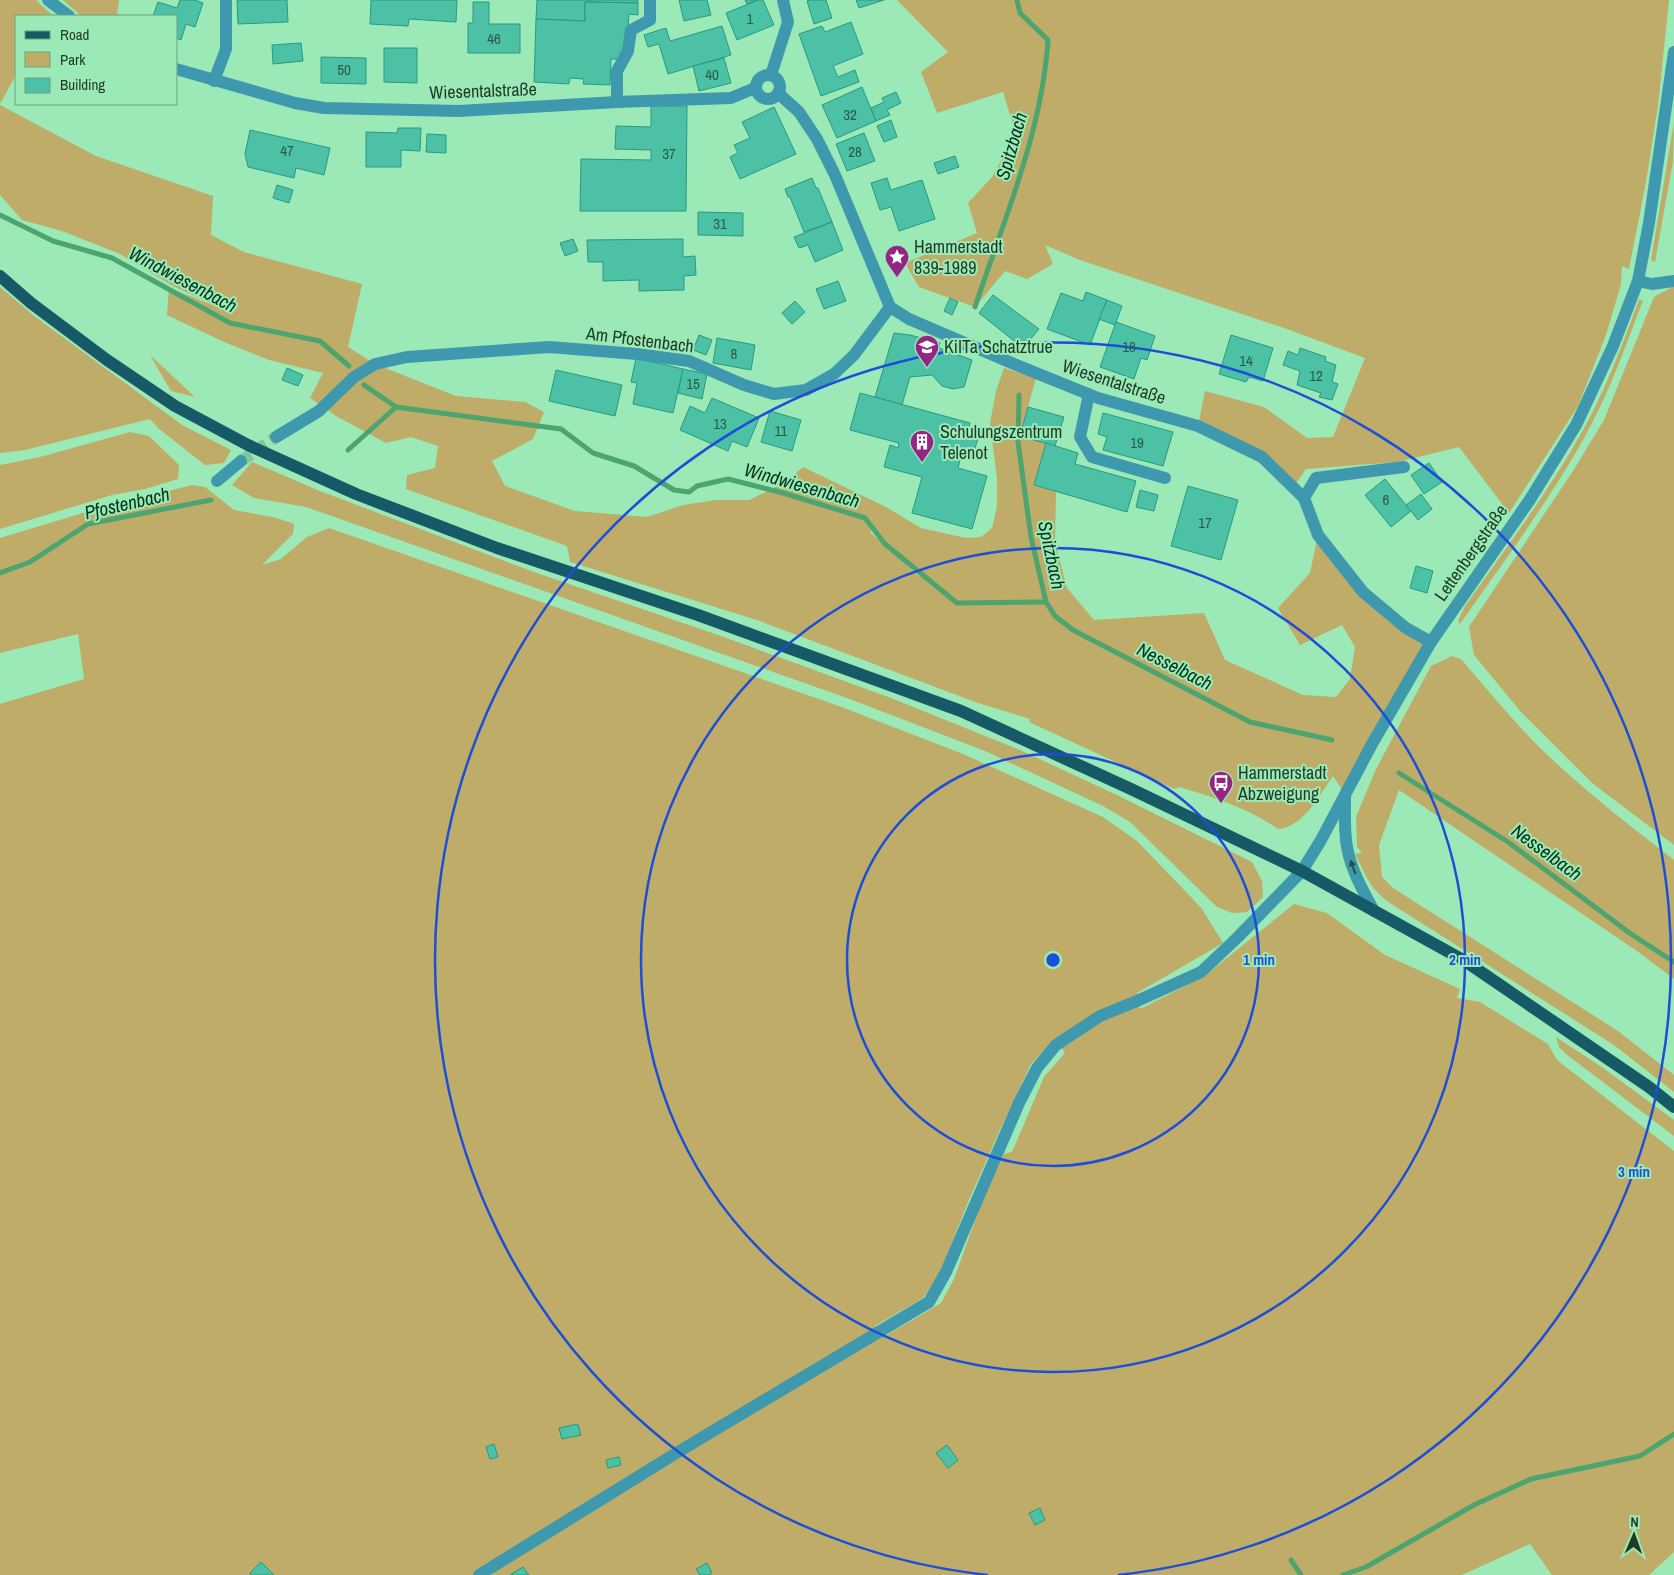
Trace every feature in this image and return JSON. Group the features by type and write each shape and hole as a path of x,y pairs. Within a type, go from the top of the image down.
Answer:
{"main road":[{"path":"0,276 31,303 107,360 175,406 248,445 356,494 497,548 698,615 961,711 1131,789 1302,871 1465,961 1649,1087 1674,1107"}],"street":[{"path":"48,0 68,15"},
{"path":"214,81 226,49 226,0"},
{"path":"617,102 618,72 628,51 631,30 650,20 650,0"},
{"path":"771,75 788,22 783,0"},
{"name":"Lettenbergstraße","path":"479,1575 678,1452 929,1302 946,1272 1019,1103 1037,1068 1056,1045 1100,1016 1201,972 1302,871 1431,642 1529,501 1576,425 1613,346 1638,281 1649,223 1674,52"},
{"name":"Wiesentalstraße","path":"178,70 294,104 324,108 460,111 730,98 756,88"},
{"path":"765,75 771,75 780,84 778,93 772,98 765,99 758,95 756,83 765,75"},
{"path":"778,93 799,112 818,139 890,307"},
{"path":"1638,281 1652,284 1674,281"},
{"name":"Wiesentalstraße","path":"890,307 909,319 1014,364 1089,394 1198,426 1262,457 1304,498 1318,535 1363,592 1406,628 1431,642"},
{"name":"Am Pfostenbach","path":"276,437 319,411 354,378 375,364 407,357 549,347 637,354 689,361 744,385 774,394 806,390 834,374 854,355 890,307"},
{"path":"1089,394 1080,437 1092,457 1165,478"},
{"path":"217,481 241,461"},
{"path":"1304,498 1316,478 1404,467"},
{"path":"1345,794 1344,829 1347,847 1358,880 1374,911"}],"green space":[{"path":"0,0 36,0 51,14 15,15 15,77 0,104"},
{"path":"63,0 119,0 117,15 80,15"},
{"path":"897,0 1669,0 1658,106 1629,269 1622,266 1621,284 1606,335 1578,406 1509,513 1459,447 1397,462 1306,469 1294,486 1262,457 1198,426 1205,391 1264,407 1307,438 1333,437 1365,358 1287,329 1080,260 1045,245 1053,264 1027,279 1005,271 975,307 919,287 905,263 977,233 968,203 992,177 1016,134 1003,92 937,113 921,72 948,52"},
{"path":"0,105 96,156 213,196 211,235 244,252 362,284 348,347 375,364 456,396 525,402 544,412 533,439 492,461 505,486 575,511 647,517 683,505 716,500 749,500 786,482 803,467 886,507 921,528 966,538 981,537 992,528 997,506 997,479 990,423 996,391 1004,368 1036,378 1020,436 1046,443 1034,485 1056,492 1055,543 1067,588 1094,620 1204,613 1225,660 1303,695 1336,697 1350,679 1355,647 1342,625 1300,645 1278,608 1310,573 1318,535 1363,592 1431,642 1345,794 1333,776 1310,809 1296,823 1278,829 1255,815 1230,804 1179,787 1174,789 1029,722 1030,719 978,703 757,620 570,562 567,546 406,489 407,475 435,468 438,446 411,437 386,443 336,416 310,398 323,373 269,360 224,342 167,315 169,288 223,309 173,286 120,254 62,231 22,220 0,195","holes":["874,529 885,544 919,572 920,577 870,532"]},
{"path":"1674,122 1673,161 1655,262 1651,260"},
{"path":"1674,286 1674,845 1592,783 1521,712 1474,655 1469,627 1573,471 1604,420 1654,297"},
{"path":"0,287 33,315 182,425 231,450 224,463 205,465 158,428 150,419 25,450 0,453"},
{"path":"1639,300 1643,300 1616,372 1583,440 1539,511 1460,624 1458,621 1465,606 1546,491 1589,419 1610,375"},
{"path":"150,355 195,397 171,391"},
{"path":"130,432 149,436 179,465 178,479 145,489 112,495 0,529 0,465 40,457"},
{"path":"252,462 320,491 534,572 721,636 891,698 1020,750 1117,795 1252,862 1262,881 1263,897 1247,912 1232,913 1217,907 1130,822 1103,806 985,751 847,698 306,507 254,498 232,485"},
{"path":"192,485 205,487 234,510 277,518 294,524 293,534 262,565 281,559 307,537 329,528 839,706 963,754 1103,817 1137,841 1191,897 1202,909 1223,943 1137,993 1140,1009 1203,977 1294,904 1327,913 1385,955 1460,989 1457,998 1480,1002 1548,1044 1557,1060 1674,1151 1674,1552 1649,1575 1552,1575 1530,1544 1462,1575 0,1575 0,704 84,679 78,634 0,653 0,538 83,513","holes":["1055,1039 1065,1053 1044,1077 1012,1152 1004,1154 984,1196 954,1279 941,1303 885,1336 875,1326 923,1298 939,1275 968,1202 1031,1064"]},
{"path":"1452,656 1461,659 1518,725 1556,763 1629,825 1674,860 1674,979 1637,951 1399,790 1379,845 1382,877 1393,888 1618,1031 1674,1075 1674,1092 1614,1045 1393,905 1379,894 1363,870 1355,854 1362,853 1357,847 1356,817 1376,769 1431,666"},
{"path":"1556,1037 1603,1068 1674,1120 1674,1136 1566,1054 1559,1047"}],"building":[{"path":"180,0 195,0 203,3 195,27 186,24 181,40 178,39 178,15 153,15 158,2 177,8"},
{"path":"237,0 287,0 288,22 238,24"},
{"path":"371,0 457,0 456,22 409,19 408,26 370,24"},
{"path":"537,0 638,0 638,3 585,2 585,21 536,19"},
{"path":"679,0 707,0 711,15 684,21"},
{"path":"745,0 758,0 747,4"},
{"path":"758,0 763,0 774,25 737,40 726,13"},
{"path":"826,0 832,18 814,24 807,1"},
{"path":"856,0 884,0 859,8"},
{"path":"473,2 489,2 489,24 520,24 520,53 468,53 468,23 473,23"},
{"path":"585,2 638,3 638,15 629,14 627,43 618,59 611,59 610,85 583,84 584,79 570,78 569,84 534,82 536,19 585,21"},
{"path":"851,22 863,54 833,66 838,77 855,70 859,82 821,96 799,34 822,26 825,32"},
{"path":"722,26 731,55 668,74 659,44 648,47 644,35 666,28 670,41"},
{"path":"301,43 303,61 273,64 272,45"},
{"path":"384,48 417,48 417,83 384,82"},
{"path":"321,57 366,58 366,84 321,83"},
{"path":"724,58 731,83 699,91 693,66"},
{"path":"862,87 876,121 837,138 822,105"},
{"path":"896,92 901,103 887,110 890,115 876,121 871,108 884,102 882,98"},
{"path":"651,106 687,106 686,211 580,211 581,159 651,160 651,150 615,149 616,126 651,127"},
{"path":"774,107 796,154 740,179 730,157 738,153 734,145 750,138 742,122"},
{"path":"891,120 897,137 884,142 877,126"},
{"path":"398,128 421,128 420,151 401,150 401,167 366,167 366,132 397,133"},
{"path":"250,130 330,148 324,175 296,168 294,178 248,167 245,154"},
{"path":"864,133 875,161 847,171 836,144"},
{"path":"427,134 446,135 446,153 426,152"},
{"path":"955,156 959,167 938,174 934,163"},
{"path":"812,178 832,222 804,232 785,189"},
{"path":"887,178 891,190 922,180 935,219 899,231 891,207 880,210 871,183"},
{"path":"277,185 293,190 289,203 273,198"},
{"path":"698,212 743,213 743,236 698,235"},
{"path":"832,222 843,250 815,262 808,245 799,248 794,237"},
{"path":"573,239 578,251 565,256 560,243"},
{"path":"683,239 683,257 695,256 696,275 684,276 684,290 639,291 639,280 603,281 603,262 588,262 587,240"},
{"path":"838,281 846,301 824,309 816,289"},
{"path":"1086,292 1107,300 1090,345 1047,329 1061,293 1083,301"},
{"path":"993,295 1039,329 1023,348 979,313"},
{"path":"950,298 958,302 952,315 944,311"},
{"path":"1107,300 1122,306 1115,325 1099,319"},
{"path":"795,301 805,312 792,324 782,313"},
{"path":"1116,322 1155,336 1147,360 1141,358 1134,379 1100,367"},
{"name":"KiITa Schatztrue","path":"894,333 940,343 939,348 972,360 964,387 953,389 942,386 932,375 910,377 902,405 875,397"},
{"path":"699,335 712,340 706,355 693,350"},
{"path":"1231,335 1273,348 1263,381 1249,377 1246,382 1219,374"},
{"path":"717,338 755,345 751,370 713,363"},
{"path":"1300,348 1326,357 1325,361 1336,365 1332,382 1338,384 1332,400 1319,397 1321,393 1297,385 1300,371 1283,365 1288,351 1298,355"},
{"path":"636,358 683,369 673,413 633,404 637,383 631,382"},
{"path":"287,368 303,375 298,386 282,380"},
{"path":"683,369 707,374 702,399 678,393"},
{"path":"556,370 622,385 615,416 549,401"},
{"name":"Schulungszentrum Telenot","path":"860,393 970,423 969,428 980,431 972,459 961,456 958,468 987,476 972,529 912,513 922,477 884,467 890,445 898,448 899,443 850,430"},
{"path":"712,398 759,418 747,447 732,441 728,451 680,430 690,406 705,413"},
{"path":"1028,407 1064,417 1055,446 1020,436"},
{"path":"770,411 801,420 792,451 761,442"},
{"path":"1103,413 1173,432 1163,466 1103,450 1107,437 1098,434"},
{"path":"1046,443 1078,453 1075,464 1136,481 1127,512 1034,485"},
{"path":"1429,463 1442,482 1424,494 1411,475"},
{"path":"1385,479 1411,511 1391,527 1365,495"},
{"path":"1188,486 1238,500 1221,560 1171,546"},
{"path":"1140,490 1158,495 1154,511 1136,507"},
{"path":"1421,494 1432,509 1418,520 1406,505"},
{"path":"1416,566 1433,571 1427,593 1410,588"},
{"path":"578,1424 581,1435 562,1439 559,1428"},
{"path":"494,1444 498,1457 490,1459 486,1447"},
{"path":"947,1445 958,1460 948,1468 936,1453"},
{"path":"619,1457 621,1465 608,1468 606,1460"},
{"path":"1040,1508 1045,1520 1035,1525 1029,1513"},
{"path":"261,1562 274,1575 251,1575 250,1573"},
{"path":"707,1563 712,1573 700,1575 696,1569"},
{"path":"523,1567 529,1575 510,1575"}],"waterway":[{"name":"Spitzbach","path":"975,307 1030,142 1044,74 1048,40 1020,13 1017,0"},
{"name":"Windwiesenbach","path":"0,215 53,241 112,258 230,323 320,341 349,366"},
{"name":"Windwiesenbach","path":"364,385 396,407 561,429 593,453 634,466 674,490 689,492 697,486 728,479 783,493 865,518 885,544 957,603 1046,602"},
{"name":"Nesselbach","path":"1019,395 1018,442 1031,537 1046,602 1055,616 1073,630 1250,722 1332,740"},
{"name":"Pfostenbach","path":"348,450 396,407"},
{"name":"Pfostenbach","path":"0,573 30,562 88,524 211,500"},
{"name":"Nesselbach","path":"1399,773 1508,842 1631,934 1674,962"},
{"path":"1343,1575 1366,1567 1474,1505 1531,1479 1640,1456 1674,1434"},
{"path":"1291,1560 1301,1575"}],"tunnel":[{"path":"241,461 276,437"}],"place":[{"name":"Hammerstadt 839-1989","path":"897,278"},
{"name":"KiITa Schatztrue","path":"927,368"},
{"name":"Schulungszentrum Telenot","path":"922,463"},
{"name":"Hammerstadt Abzweigung","path":"1221,804"}]}
